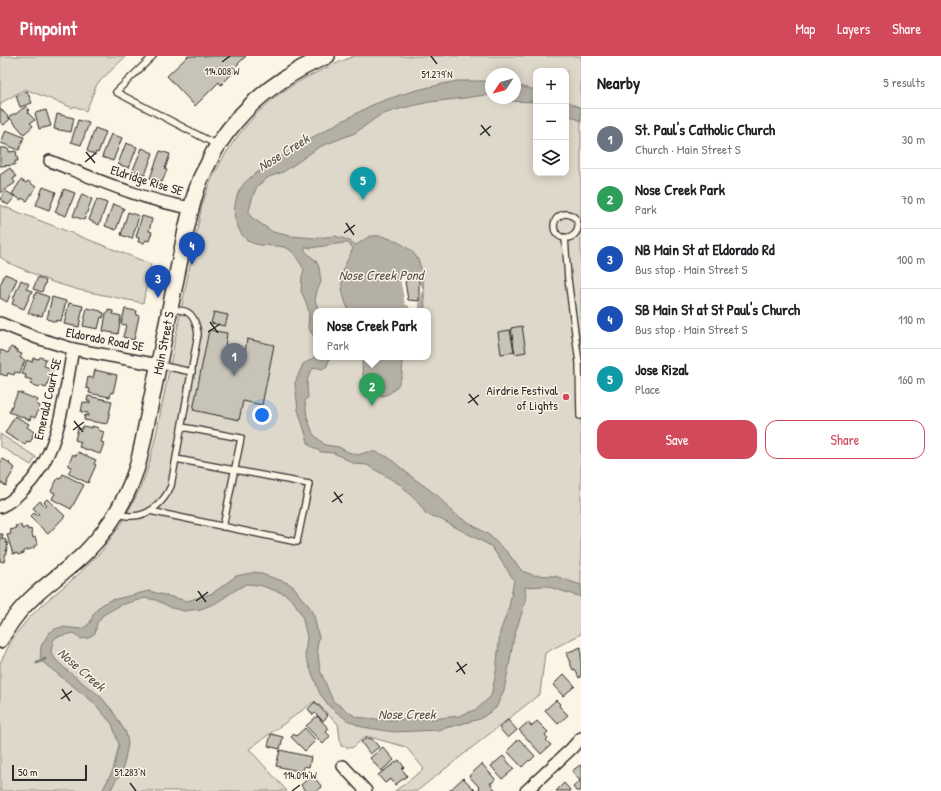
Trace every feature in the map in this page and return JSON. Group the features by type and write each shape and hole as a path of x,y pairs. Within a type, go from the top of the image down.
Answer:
{"main road":[{"name":"Main Street S","path":"0,640 15,616 42,590 87,552 99,538 115,514 136,470 191,208 199,182 217,146 235,121 255,100 284,78 325,56"}],"street":[{"name":"Eldridge Rise SE","path":"50,160 138,195 173,205 191,208"},
{"name":"Eldorado Road SE","path":"0,323 37,338 73,349 159,365"},
{"name":"Emerald Court SE","path":"0,507 13,500 26,487 46,458 56,435 73,349"},
{"path":"526,791 581,738"},
{"path":"343,766 366,791"}],"lane":[{"path":"152,56 116,92 217,146"},
{"path":"565,214 570,214 576,220 577,228 570,237 565,237 560,236 557,233 554,226 558,217 565,214"},
{"path":"565,237 568,279 579,363 581,423"},
{"path":"115,514 130,516 150,511 166,496 171,486 198,334 197,326 187,312 170,309"},
{"path":"159,365 192,372"},
{"path":"182,427 241,438 223,527"},
{"path":"150,511 297,542 308,484 176,459"}],"shaded area":[{"path":"0,56 126,56 97,84 86,111 74,106 73,108 25,89 1,103 0,107"},
{"path":"354,56 581,56 581,634 545,653 540,694 417,791 395,791 424,769 406,747 366,736 352,748 341,746 338,724 315,701 249,749 287,791 0,791 0,663 14,636 29,618 44,603 80,573 100,553 122,523 140,489 148,468 156,435 202,205 208,188 223,158 249,122 281,93 323,69"},
{"path":"0,205 151,264 143,303 79,290 52,282 9,263 0,257"},
{"path":"0,434 36,457 31,465 0,446"}],"water":[{"name":"Nose Creek Pond","path":"457,81 485,81 485,95 430,102 380,115 355,133 319,147 283,172 269,177 257,186 249,211 251,217 273,232 290,236 316,238 335,236 348,240 356,245 366,238 383,236 408,248 415,254 419,262 423,280 425,308 348,308 343,291 342,276 353,248 348,243 311,248 306,247 305,251 316,261 319,267 321,282 315,300 318,308 313,308 313,335 308,328 309,313 301,291 304,270 300,262 292,252 285,247 254,244 245,238 238,227 234,215 237,196 240,189 252,176 316,135 370,106 413,91"},
{"path":"521,86 533,89 533,102 521,101"},
{"path":"569,102 581,108 581,121 569,115"},
{"path":"312,359 329,360 327,366 322,369 315,367 312,370 307,381 308,397 305,401 307,417 313,434 325,445 339,447 358,455 367,452 376,452 388,457 438,496 453,513 489,535 508,553 522,571 533,575 555,576 581,585 581,597 546,586 525,587 526,600 514,637 504,690 496,708 480,719 438,730 394,732 362,727 347,720 330,707 320,694 305,655 307,637 302,616 294,602 285,594 259,585 246,584 216,603 201,609 184,611 172,608 156,600 145,598 121,605 103,615 97,623 95,633 88,638 81,639 74,633 56,637 53,641 51,652 56,660 69,672 101,697 112,710 126,733 128,744 122,773 110,791 102,791 113,770 119,745 112,724 93,702 40,660 41,646 49,633 62,627 82,629 90,623 93,615 99,607 108,601 149,591 187,601 213,593 236,576 256,572 288,583 295,588 309,606 314,616 319,638 317,646 320,670 333,701 356,717 386,720 432,719 459,716 477,709 491,696 496,672 500,632 509,607 514,580 491,546 438,518 426,514 420,505 401,485 367,465 355,464 334,453 321,452 309,445 298,410 295,383 303,364"},
{"path":"363,360 404,360 402,362 401,378 397,387 393,391 383,396 372,389 365,381"}],"pier":[{"path":"423,271 423,275 420,277 420,284 423,291 419,297 419,308 409,308 409,306 405,304 400,278"}],"building":[{"path":"188,56 246,56 232,70 234,72 221,85 219,82 195,106 167,76"},
{"path":"27,91 32,103 20,107 16,96"},
{"path":"26,106 29,110 27,112 35,120 30,123 33,126 24,134 9,117 16,114"},
{"path":"0,108 10,119 4,125 0,122"},
{"path":"46,110 51,126 39,129 35,113"},
{"path":"57,114 74,118 71,132 54,129"},
{"path":"78,120 89,123 81,145 71,142"},
{"path":"95,128 106,132 98,153 96,152 95,155 87,151"},
{"path":"6,130 24,137 19,150 1,143"},
{"path":"111,134 122,138 113,161 102,157"},
{"path":"126,143 137,147 129,168 118,164"},
{"path":"0,148 6,148 9,152 16,151 18,161 15,161 15,165 0,166"},
{"path":"142,148 153,153 145,175 133,170"},
{"path":"160,151 170,154 165,169 167,170 162,182 150,178"},
{"path":"10,168 16,177 13,179 15,183 0,193 0,175"},
{"path":"21,180 26,183 28,181 36,187 27,201 22,198 21,200 12,194"},
{"path":"43,187 56,192 49,210 36,205"},
{"path":"64,189 75,193 66,216 55,212"},
{"path":"6,191 15,197 8,205 0,199"},
{"path":"82,194 92,199 84,220 73,216"},
{"path":"97,199 107,203 99,225 89,220"},
{"path":"113,204 124,208 116,230 105,226"},
{"path":"128,212 139,216 132,239 121,235"},
{"path":"142,216 152,219 149,231 152,232 149,241 146,240 144,243 138,242 139,238 136,237"},
{"path":"5,274 17,279 7,302 0,298 0,285"},
{"path":"419,275 419,301 408,300 405,282"},
{"path":"38,277 46,281 42,292 33,289"},
{"path":"21,280 29,284 26,289 32,291 24,309 12,304"},
{"path":"36,292 49,297 42,316 28,313"},
{"path":"52,297 66,301 61,321 56,320 56,322 47,319"},
{"path":"69,303 83,306 79,327 64,324"},
{"path":"87,308 104,313 103,318 101,317 98,329 83,326"},
{"path":"125,309 137,311 136,315 139,316 134,340 123,337 126,325 121,324"},
{"path":"108,310 113,311 113,314 121,316 118,334 103,331 106,313 108,313"},
{"path":"214,312 228,315 225,326 211,323"},
{"path":"522,326 526,352 515,354 511,328"},
{"path":"209,330 227,333 225,347 245,351 247,339 274,345 262,405 243,401 239,420 193,410"},
{"path":"510,330 514,352 501,354 498,332"},
{"path":"11,347 18,350 17,352 22,354 20,358 25,360 20,373 15,372 14,375 8,373 7,376 0,374 0,351 1,350 8,353"},
{"path":"40,357 46,359 44,366 53,369 46,388 30,384 32,380 25,378 26,375 22,374 27,360 32,362 33,358 39,359"},
{"path":"95,370 117,375 113,393 111,392 110,397 89,393 90,389 86,388 88,377 93,378"},
{"path":"18,392 38,400 36,404 40,406 35,418 31,416 30,420 9,412"},
{"path":"88,396 112,401 107,424 84,420 85,415 88,416 88,413 81,412 83,402 90,403 90,401 87,401"},
{"path":"15,416 29,424 27,427 34,432 30,442 27,441 25,445 5,433"},
{"path":"83,426 99,428 98,430 104,432 101,442 104,443 100,454 79,447 81,442 75,440 78,428 82,429"},
{"path":"78,452 96,460 94,464 96,465 88,483 68,473 72,467 68,466 73,454 76,456"},
{"path":"3,459 15,468 6,486 0,482 0,462"},
{"path":"63,474 84,485 71,509 52,499 55,493 51,491 58,478 60,479"},
{"path":"47,499 65,516 48,534 30,517 34,513 37,516 39,514 33,508 40,501 45,506 47,505 44,502"},
{"path":"21,525 22,529 27,527 28,530 31,529 33,538 35,537 38,545 18,555 17,553 13,554 7,535 11,534 10,530 16,528 15,526"},
{"path":"0,534 3,534 2,539 6,540 6,543 8,543 4,562 0,561"},
{"path":"581,647 581,677 579,678 575,669 573,670 566,653"},
{"path":"564,674 575,686 563,696 553,685"},
{"path":"556,700 560,704 559,706 568,715 558,724 545,710"},
{"path":"315,702 328,716 323,721 315,713 313,715 308,709"},
{"path":"317,716 329,729 326,732 330,736 323,744 306,726"},
{"path":"508,720 517,730 508,738 499,728"},
{"path":"537,721 548,732 545,735 548,738 546,740 551,745 541,754 519,730 528,722 531,726"},
{"path":"305,728 316,740 305,751 291,737 294,734 296,736"},
{"path":"271,734 283,737 280,749 268,746"},
{"path":"367,738 372,739 379,747 370,754 361,742"},
{"path":"519,739 535,756 522,767 507,751"},
{"path":"383,747 394,760 381,771 370,758"},
{"path":"280,750 311,757 309,767 304,766 303,772 276,766"},
{"path":"503,756 514,769 502,779 491,766"},
{"path":"399,760 404,767 402,769 407,776 395,785 391,779 385,783 378,775"},
{"path":"482,764 495,779 492,783 490,783 496,791 481,791 469,776"},
{"path":"580,765 581,791 576,791 573,787 580,781 572,771"},
{"path":"312,775 322,787 317,791 305,791 301,785"},
{"path":"463,778 476,791 449,791"},
{"path":"564,783 571,791 556,791"}],"waterway":[{"path":"37,663 45,659"}],"place":[{"name":"Jose Rizal","path":"363,200"},
{"name":"SB Main St at St Paul's Church","path":"192,265"},
{"name":"NB Main St at Eldorado Rd","path":"158,298"},
{"name":"St. Paul's Catholic Church","path":"234,376"},
{"name":"Airdrie Festival of Lights","path":"566,397"},
{"name":"Nose Creek Park","path":"372,406"}],"water label":[{"name":"Nose Creek","path":"283,152"},
{"name":"Nose Creek","path":"82,669"},
{"name":"Nose Creek","path":"407,713"}]}
